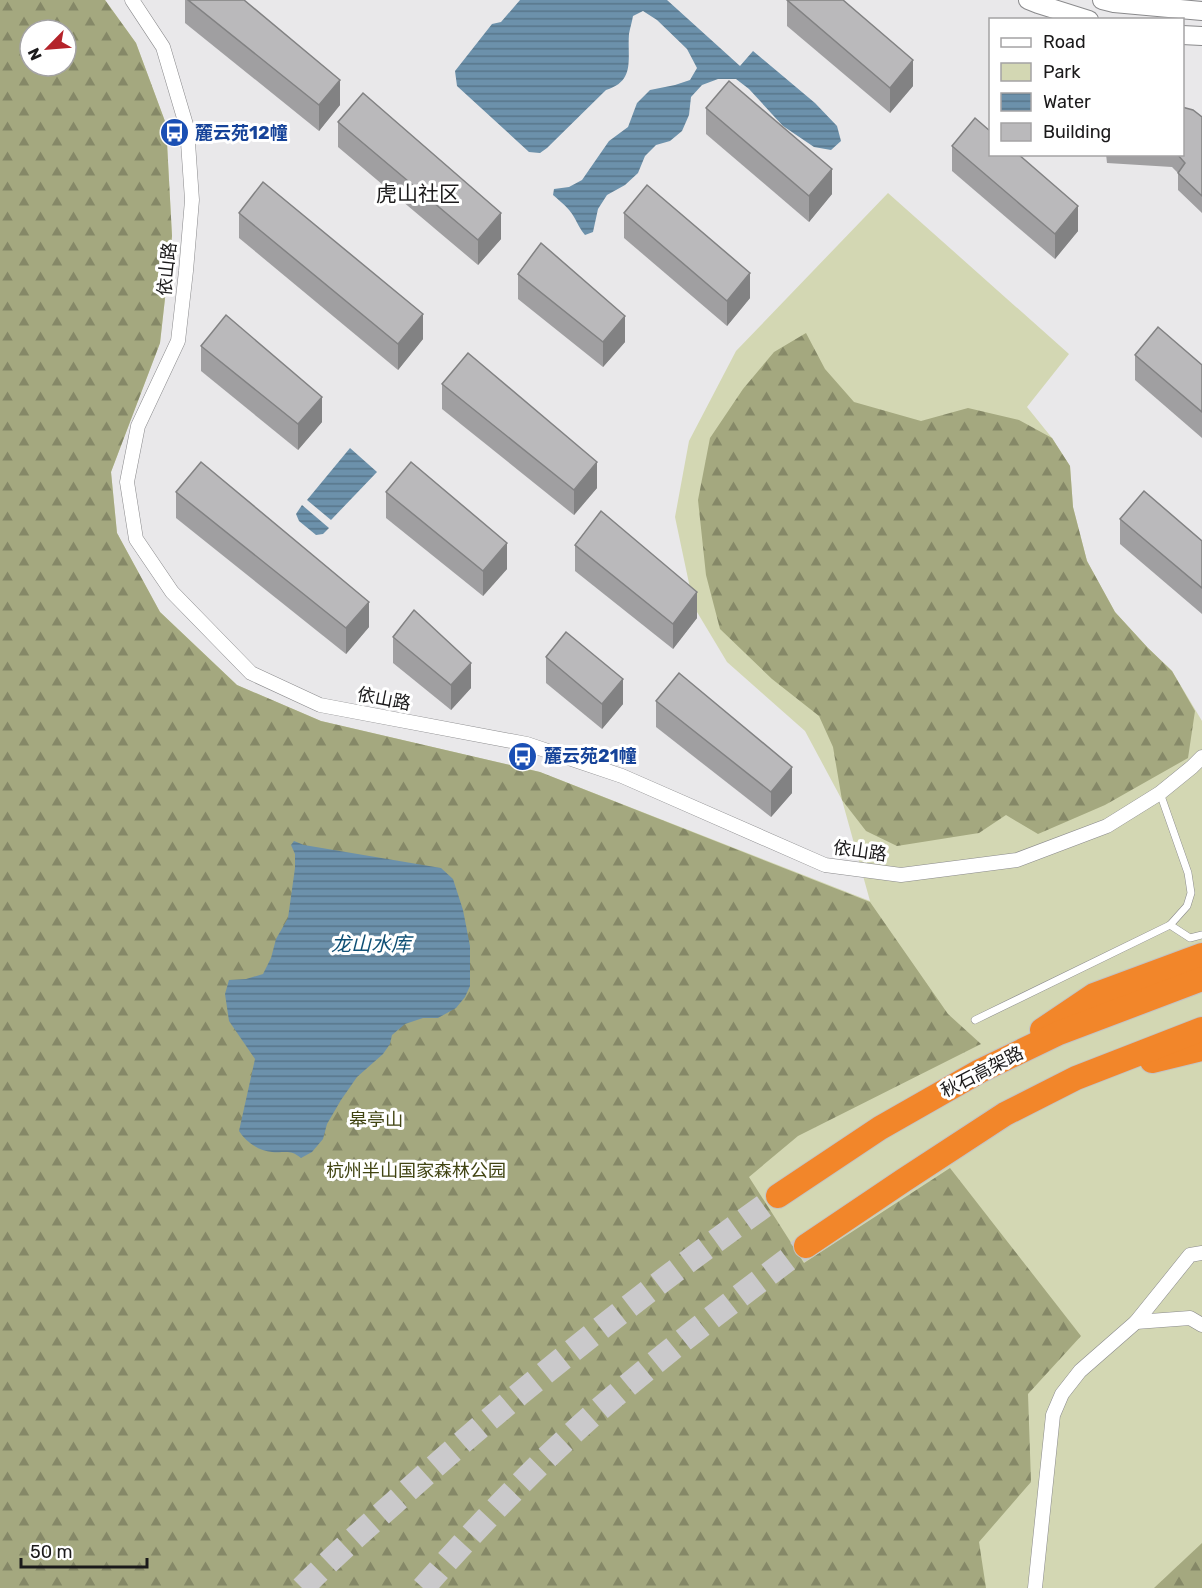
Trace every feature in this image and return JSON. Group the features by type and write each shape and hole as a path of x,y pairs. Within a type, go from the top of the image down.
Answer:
{"highway":[{"path":"980,1071 1094,995 1202,955"},
{"name":"秋石高架路","path":"778,1196 880,1128 980,1071 1059,1034 1202,979"},
{"path":"806,1246 1005,1114 1077,1078 1202,1029"},
{"path":"1077,1078 1202,1049"}],"main road":[{"path":"1028,0 1083,18"},
{"path":"1102,0 1202,11"},
{"path":"1184,35 1202,36"}],"street":[{"name":"依山路","path":"132,0 163,47 187,128 192,200 178,341 138,426 127,482 136,539 172,592 251,673 320,705 527,744 545,750 622,776 825,865 902,874 1017,860 1107,826 1160,793 1202,757"},
{"path":"1035,1588 1053,1415 1062,1394 1080,1371 1136,1322 1190,1255 1202,1253"},
{"path":"1136,1322 1190,1318 1202,1325"}],"lane":[{"path":"975,1020 1170,925 1187,906 1191,893 1188,873 1160,793"},
{"path":"1170,925 1190,938 1202,935"}],"green space":[{"name":"皋亭山","path":"0,0 105,0 136,43 166,124 172,236 160,343 111,472 117,533 160,612 237,685 321,721 540,772 870,901 842,800 805,731 727,662 694,607 675,517 689,441 736,351 888,193 1069,354 1027,407 1052,438 1070,466 1073,507 1087,561 1115,612 1172,671 1202,721 1202,1588 0,1588"},
{"name":"皋亭山","path":"0,0 105,0 136,43 166,124 172,236 160,343 111,472 117,533 160,612 237,685 321,721 540,772 870,902 948,1014 981,1044 798,1136 749,1177 804,1263 950,1168 1081,1336 1028,1394 1031,1482 979,1542 986,1588 0,1588"},
{"path":"806,333 825,369 854,402 921,421 968,408 1019,420 1052,438 1070,466 1073,507 1087,561 1115,612 1172,671 1195,711 1188,758 1105,805 1038,834 1006,815 979,833 897,846 866,831 842,800 833,747 819,716 772,679 720,629 706,575 698,500 710,438 743,389 774,352"},
{"path":"1202,1543 1202,1588 1154,1588"}],"water":[{"path":"520,0 667,0 740,66 753,51 815,103 837,126 841,141 831,150 814,147 783,126 749,89 736,79 718,79 702,85 691,97 689,115 682,131 670,141 656,145 645,156 638,173 625,185 607,195 598,209 593,232 585,235 570,211 553,195 554,189 569,187 582,180 609,141 628,127 637,103 650,90 690,80 697,68 687,49 657,20 643,11 633,16 629,34 628,68 622,81 606,90 547,148 540,153 529,152 457,86 455,71 492,24 501,22"},
{"path":"350,448 377,472 331,520 307,500"},
{"path":"302,505 329,528 323,534 316,535 299,521 296,514"},
{"name":"龙山水库","path":"294,841 304,845 441,868 453,879 463,910 470,946 470,986 465,997 456,1008 438,1018 423,1018 405,1024 392,1035 390,1044 383,1054 357,1077 341,1100 327,1124 323,1139 312,1152 301,1158 291,1152 262,1150 249,1142 239,1131 255,1059 229,1021 225,994 229,980 246,979 263,974 271,958 276,939 288,918 295,868 295,854 291,845"}],"building":[{"path":"188,0 244,0 340,80 319,105"},
{"path":"787,0 843,0 913,60 890,88"},
{"path":"729,81 832,169 809,196 706,108"},
{"path":"363,93 501,213 478,240 338,122"},
{"path":"1184,108 1193,110 1202,117 1202,196 1178,173 1185,163 1179,156 1184,156"},
{"path":"975,118 989,130 989,156 1020,156 1078,206 1055,234 952,146"},
{"path":"263,182 423,314 398,344 239,213"},
{"path":"647,185 750,273 727,301 624,213"},
{"path":"541,243 625,316 603,342 518,274"},
{"path":"226,315 322,397 298,424 201,346"},
{"path":"1158,327 1202,365 1202,412 1135,355"},
{"path":"468,353 597,462 574,490 442,384"},
{"path":"201,462 369,602 346,628 176,492"},
{"path":"411,462 507,543 483,571 386,492"},
{"path":"1144,491 1202,541 1202,588 1120,519"},
{"path":"601,511 697,592 673,624 575,545"},
{"path":"414,610 471,663 451,685 393,637"},
{"path":"566,632 623,679 602,704 546,657"},
{"path":"679,673 792,767 771,792 656,701"}],"tunnel":[{"path":"302,1588 441,1461 534,1382 679,1268 778,1196"},
{"path":"423,1588 506,1498 595,1413 673,1348 806,1246"}],"place":[{"name":"麓云苑12幢","path":"174,133"},
{"name":"麓云苑21幢","path":"523,756"}],"district":[{"name":"虎山社区","path":"418,194"}],"park label":[{"name":"杭州半山国家森林公园","path":"416,1171"}]}
